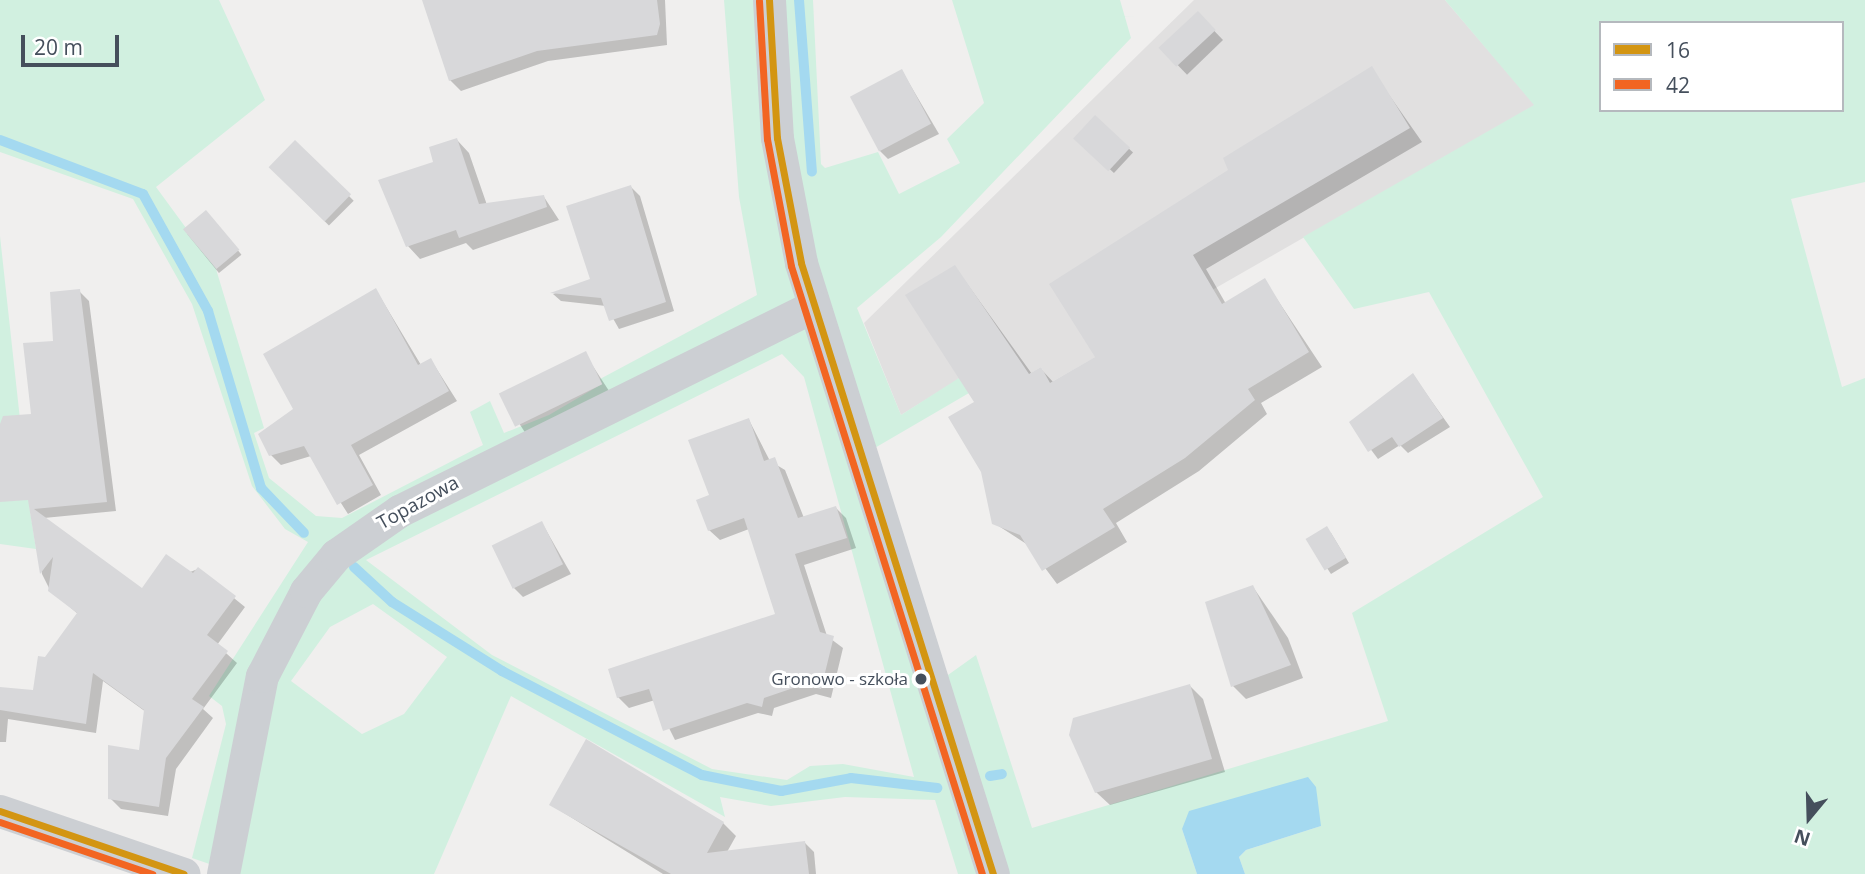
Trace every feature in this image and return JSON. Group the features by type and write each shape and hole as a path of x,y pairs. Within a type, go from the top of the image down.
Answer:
{"street":[{"path":"769,0 778,149 813,306 993,874"},
{"name":"Topazowa","path":"223,874 262,676 306,591 337,555 399,511 813,306"},
{"path":"0,811 184,874"}],"shaded area":[{"path":"1194,0 1445,0 1535,105 1050,383 1041,367 1028,375 959,379 901,415 864,323"}],"green space":[{"path":"0,0 219,0 265,100 156,187 216,269 264,428 254,433 269,478 316,516 342,518 483,445 470,412 490,401 504,433 549,415 602,384 600,379 757,295 739,197 724,0 813,0 821,164 825,168 878,152 899,194 960,163 947,139 984,103 952,0 1120,0 1131,38 941,237 857,308 901,415 959,378 969,393 861,456 934,685 976,655 1032,828 1388,721 1352,613 1543,497 1429,292 1354,309 1303,237 1534,105 1445,0 1865,0 1865,182 1791,199 1842,387 1865,378 1865,874 1245,874 1239,857 1246,850 1321,826 1182,829 1197,874 958,874 935,800 845,797 771,806 720,797 725,817 511,696 434,874 223,874 224,869 192,858 226,724 222,706 209,696 308,542 285,529 252,486 192,304 133,199 0,152","holes":["782,354 804,377 914,777 843,764 810,766 787,780 712,769 492,655 366,560","373,604 447,657 404,714 362,734 291,681 330,627"]},
{"path":"0,236 30,511 36,549 0,544"}],"water":[{"path":"1308,777 1316,787 1321,826 1246,850 1239,857 1245,874 1197,874 1182,829 1189,811"}],"building":[{"path":"422,0 657,0 660,24 657,35 537,51 449,81"},
{"path":"1198,11 1216,30 1176,67 1159,48"},
{"path":"1372,66 1410,128 1193,255 1222,304 1265,278 1309,352 1248,389 1255,400 1185,458 1103,509 1115,527 1042,571 1020,535 992,524 981,472 948,417 974,402 905,295 955,265 1029,374 1041,367 1050,383 1095,357 1049,284 1228,170 1223,158"},
{"path":"902,69 931,124 879,151 850,97"},
{"path":"1095,115 1130,148 1108,171 1073,138"},
{"path":"457,138 479,204 544,195 547,207 459,238 456,230 406,247 378,180 433,162 429,147"},
{"path":"295,140 351,194 325,222 269,167"},
{"path":"631,185 666,302 609,321 601,298 550,293 590,279 566,206"},
{"path":"206,210 239,250 216,269 183,229"},
{"path":"376,288 418,365 431,358 449,391 351,445 373,485 337,505 304,446 269,456 258,434 293,409 263,354"},
{"path":"80,289 107,502 34,509 142,588 166,554 193,573 198,567 236,596 207,635 228,651 192,699 204,707 166,758 159,807 108,799 108,745 139,750 144,710 93,673 86,724 0,710 0,687 33,690 38,656 45,657 77,613 48,591 53,557 40,574 28,500 0,502 0,424 3,416 31,414 23,343 53,341 50,292"},
{"path":"586,351 602,384 515,427 499,394"},
{"path":"1413,373 1443,418 1399,447 1392,437 1368,452 1349,422"},
{"path":"749,418 764,461 775,457 798,518 836,506 847,538 795,554 820,632 834,636 821,689 805,684 764,698 762,707 747,703 663,731 649,689 617,698 608,669 775,614 744,518 708,531 696,500 709,495 688,440"},
{"path":"542,521 563,564 513,589 492,546"},
{"path":"1327,526 1346,558 1325,571 1306,539"},
{"path":"1253,585 1291,665 1231,687 1205,602"},
{"path":"1190,684 1212,759 1095,793 1069,735 1073,718"},
{"path":"586,739 724,822 707,853 805,841 809,874 671,874 549,805"}],"waterway":[{"path":"799,0 812,172"},
{"path":"0,140 143,194 208,311 261,488 304,533"},
{"path":"354,567 392,602 502,671 702,775 781,791 851,778 937,788"},
{"path":"990,776 1002,774"}],"transit line":[{"name":"16","path":"769,0 777,138 801,263 993,874"},
{"name":"42","path":"759,1 767,139 791,266 982,874"},
{"name":"16","path":"0,811 184,874"},
{"name":"42","path":"0,822 152,874"}],"place":[{"name":"Gronowo - szkoła","path":"921,679"}]}
